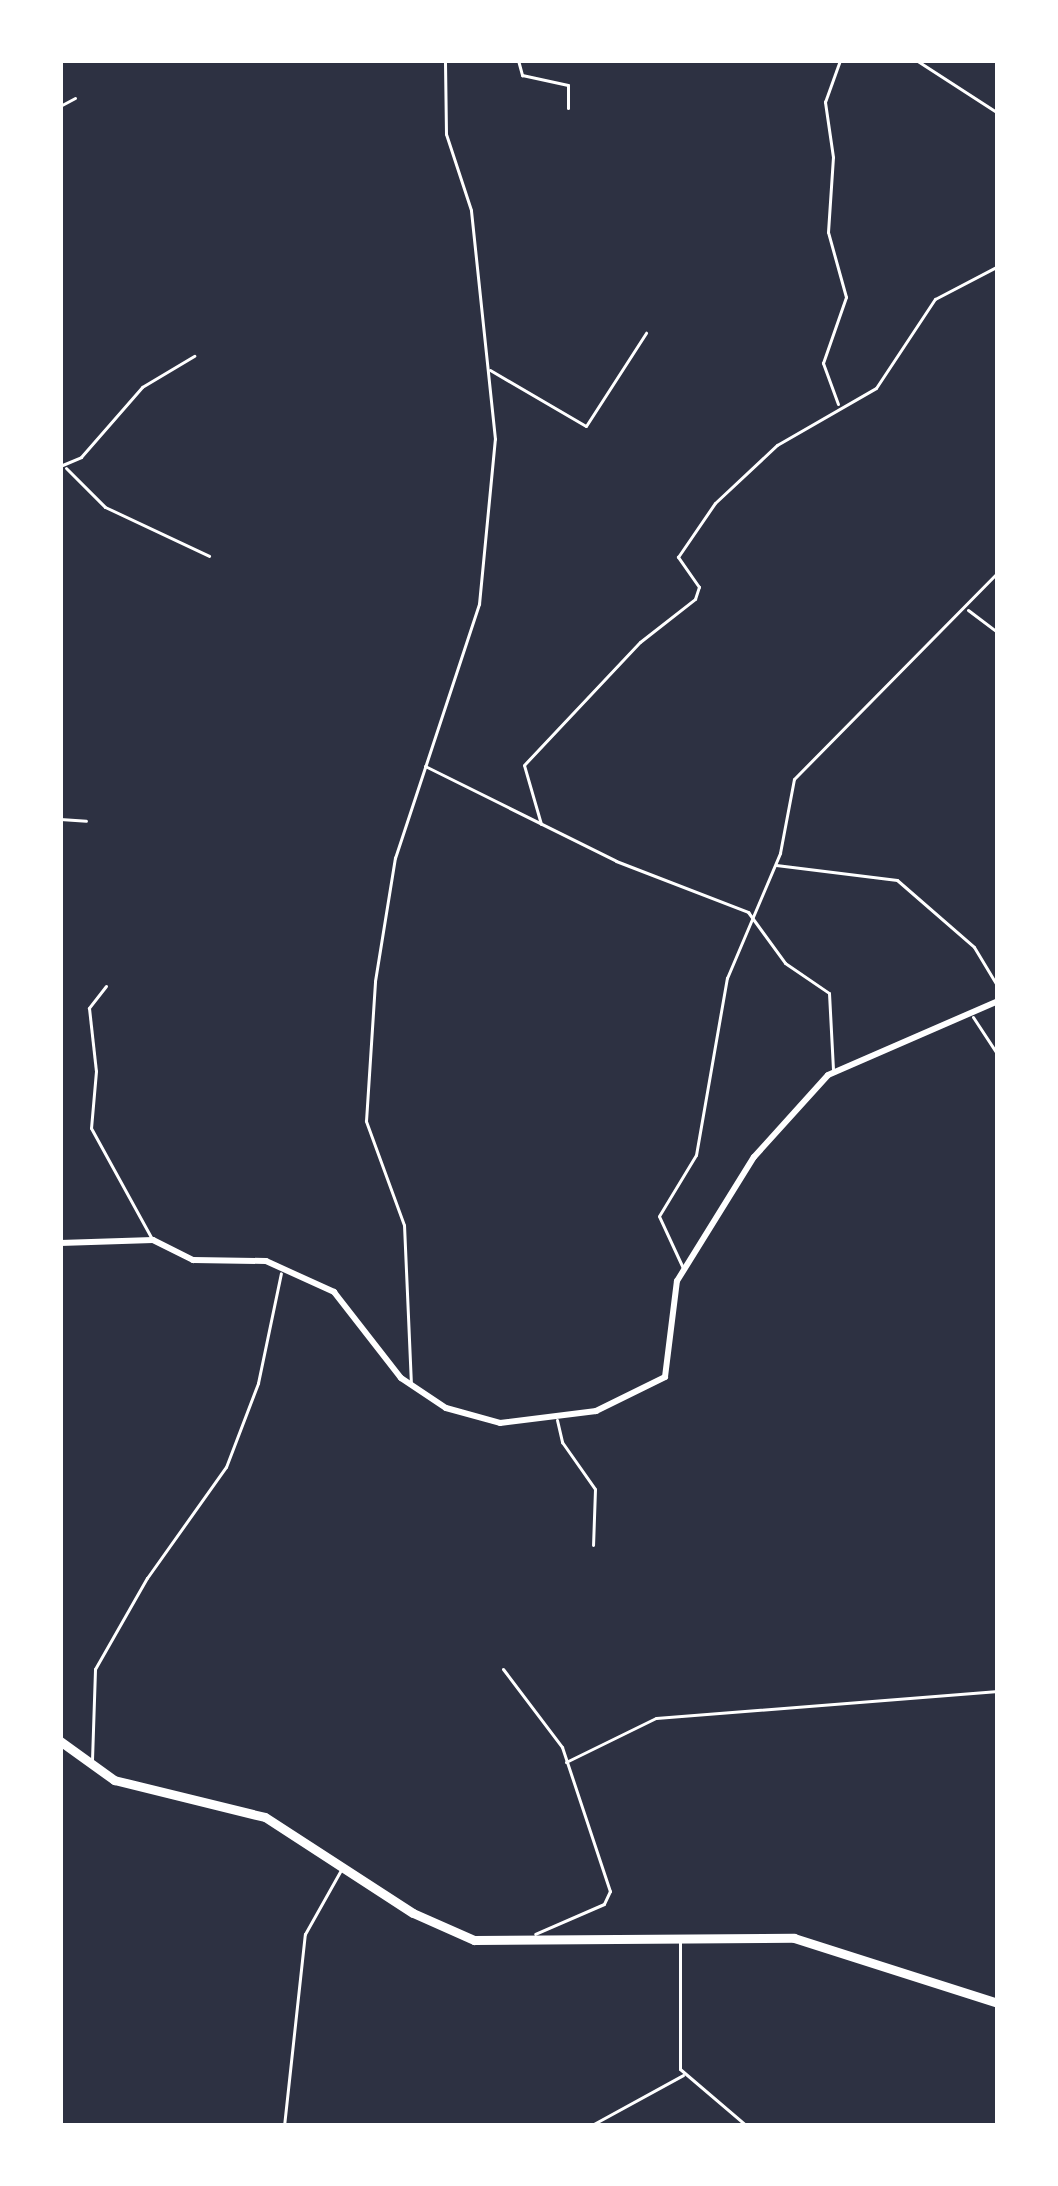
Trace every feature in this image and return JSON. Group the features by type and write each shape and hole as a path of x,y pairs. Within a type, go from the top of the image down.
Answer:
{"main road":[{"path":"60,1741 89,1767 129,1785 254,1812 445,1930 526,1945 680,1938 822,1942 998,2003"}],"street":[{"path":"60,1243 153,1240 193,1260 258,1258 281,1271 316,1280 349,1304 411,1387 483,1421 557,1420 619,1403 665,1377 684,1270 754,1157 833,1070 973,1017 998,1001"}],"lane":[{"path":"411,1387 404,1226 365,1106 387,899 423,765 483,578 495,439 471,210 446,134 445,60"},
{"path":"518,60 522,75 568,85 568,108"},
{"path":"839,407 823,363 846,297 828,232 833,158 825,102 840,60"},
{"path":"916,60 998,113"},
{"path":"60,106 75,98"},
{"path":"541,824 523,780 528,759 640,642 695,598 699,587 678,557 727,489 777,445 876,388 935,298 998,266"},
{"path":"489,369 586,426 646,333"},
{"path":"194,356 142,386 63,466 105,507 209,556"},
{"path":"684,1270 659,1216 696,1155 727,978 748,912 776,865 800,770 895,669 967,609 998,572"},
{"path":"967,609 998,633"},
{"path":"423,765 541,824 748,912 785,964 829,993 833,1070"},
{"path":"60,819 86,821"},
{"path":"776,865 897,880 974,947 998,987"},
{"path":"106,986 88,1013 96,1071 91,1128 153,1240"},
{"path":"973,1017 998,1055"},
{"path":"89,1767 97,1740 95,1670 147,1578 226,1467 258,1383 281,1271"},
{"path":"557,1420 562,1442 595,1489 593,1545"},
{"path":"503,1669 566,1762 609,1899 553,1920 526,1945"},
{"path":"566,1762 656,1718 998,1691"},
{"path":"284,2126 305,1934 343,1866"},
{"path":"680,1938 677,2056 686,2073 747,2126"},
{"path":"590,2126 686,2073"}]}
